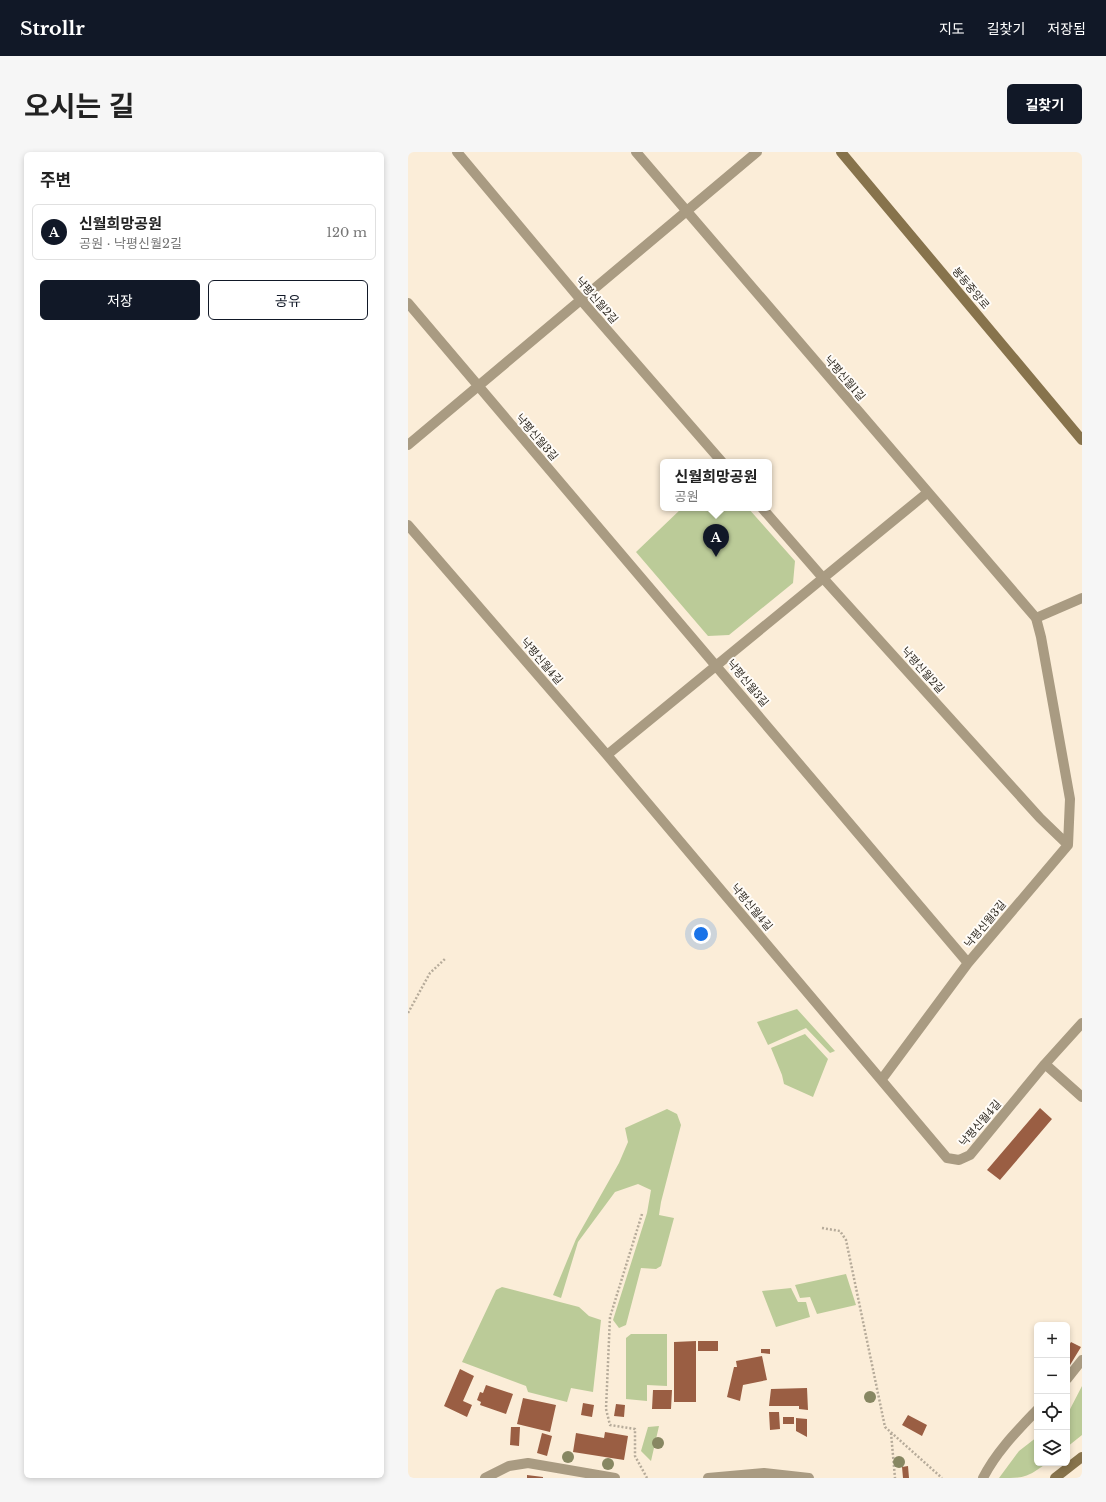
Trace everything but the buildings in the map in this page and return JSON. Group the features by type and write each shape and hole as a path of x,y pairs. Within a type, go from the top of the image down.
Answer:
{"street":[{"name":"낙평신월2길","path":"457,152 581,300 719,459"},
{"name":"낙평신월1길","path":"636,152 927,493 1036,618"},
{"path":"408,445 757,152"},
{"name":"봉동중앙로","path":"841,152 1082,440"},
{"name":"낙평신월3길","path":"408,303 717,665 968,963 1068,845"},
{"path":"607,755 927,493"},
{"name":"낙평신월2길","path":"765,511 823,578 1040,818 1068,845"},
{"name":"낙평신월4길","path":"408,525 607,755 882,1079 947,1158 959,1160 970,1156 1045,1064 1082,1023"},
{"path":"1068,845 1070,798 1041,637 1036,618 1082,598"},
{"path":"882,1079 968,963"},
{"path":"1045,1064 1082,1097"},
{"path":"1070,1375 1082,1360"},
{"path":"983,1478 1002,1448 1034,1413"},
{"path":"1055,1478 1082,1457"},
{"path":"485,1478 509,1466 528,1463 615,1478"},
{"path":"708,1478 764,1474 809,1478"}],"path":[{"path":"408,1013 430,973 446,958"},
{"path":"642,1214 610,1317 606,1409 610,1425 634,1429 634,1456 647,1478"},
{"path":"822,1228 840,1231 846,1240 885,1428 927,1463 942,1478"},
{"path":"891,1433 895,1478"}],"green space":[{"path":"679,511 751,511 795,561 793,583 729,635 708,636 636,552"},
{"path":"797,1009 835,1051 830,1053 806,1028 768,1045 757,1022"},
{"path":"805,1034 828,1059 813,1097 784,1084 771,1048"},
{"path":"667,1109 677,1114 681,1125 659,1215 674,1218 661,1266 656,1269 641,1268 626,1325 619,1328 613,1320 647,1213 651,1190 638,1184 615,1192 578,1242 561,1298 553,1295 576,1239 619,1163 628,1142 625,1128"},
{"path":"846,1274 856,1305 817,1314 810,1297 800,1298 795,1285"},
{"path":"502,1287 579,1307 589,1316 601,1320 593,1392 571,1388 567,1402 528,1392 526,1386 462,1362 496,1290"},
{"path":"791,1288 798,1302 806,1302 810,1317 776,1327 762,1291"},
{"path":"631,1334 667,1334 667,1386 647,1385 647,1401 626,1399 626,1338"},
{"path":"1082,1386 1082,1435 1070,1445 1070,1430 1070,1409"},
{"path":"659,1426 651,1461 641,1451 648,1427"},
{"path":"1034,1439 1034,1466 1043,1466 1025,1476 1015,1478 999,1478 1019,1451"}],"place":[{"name":"신월희망공원","path":"716,557"}]}
